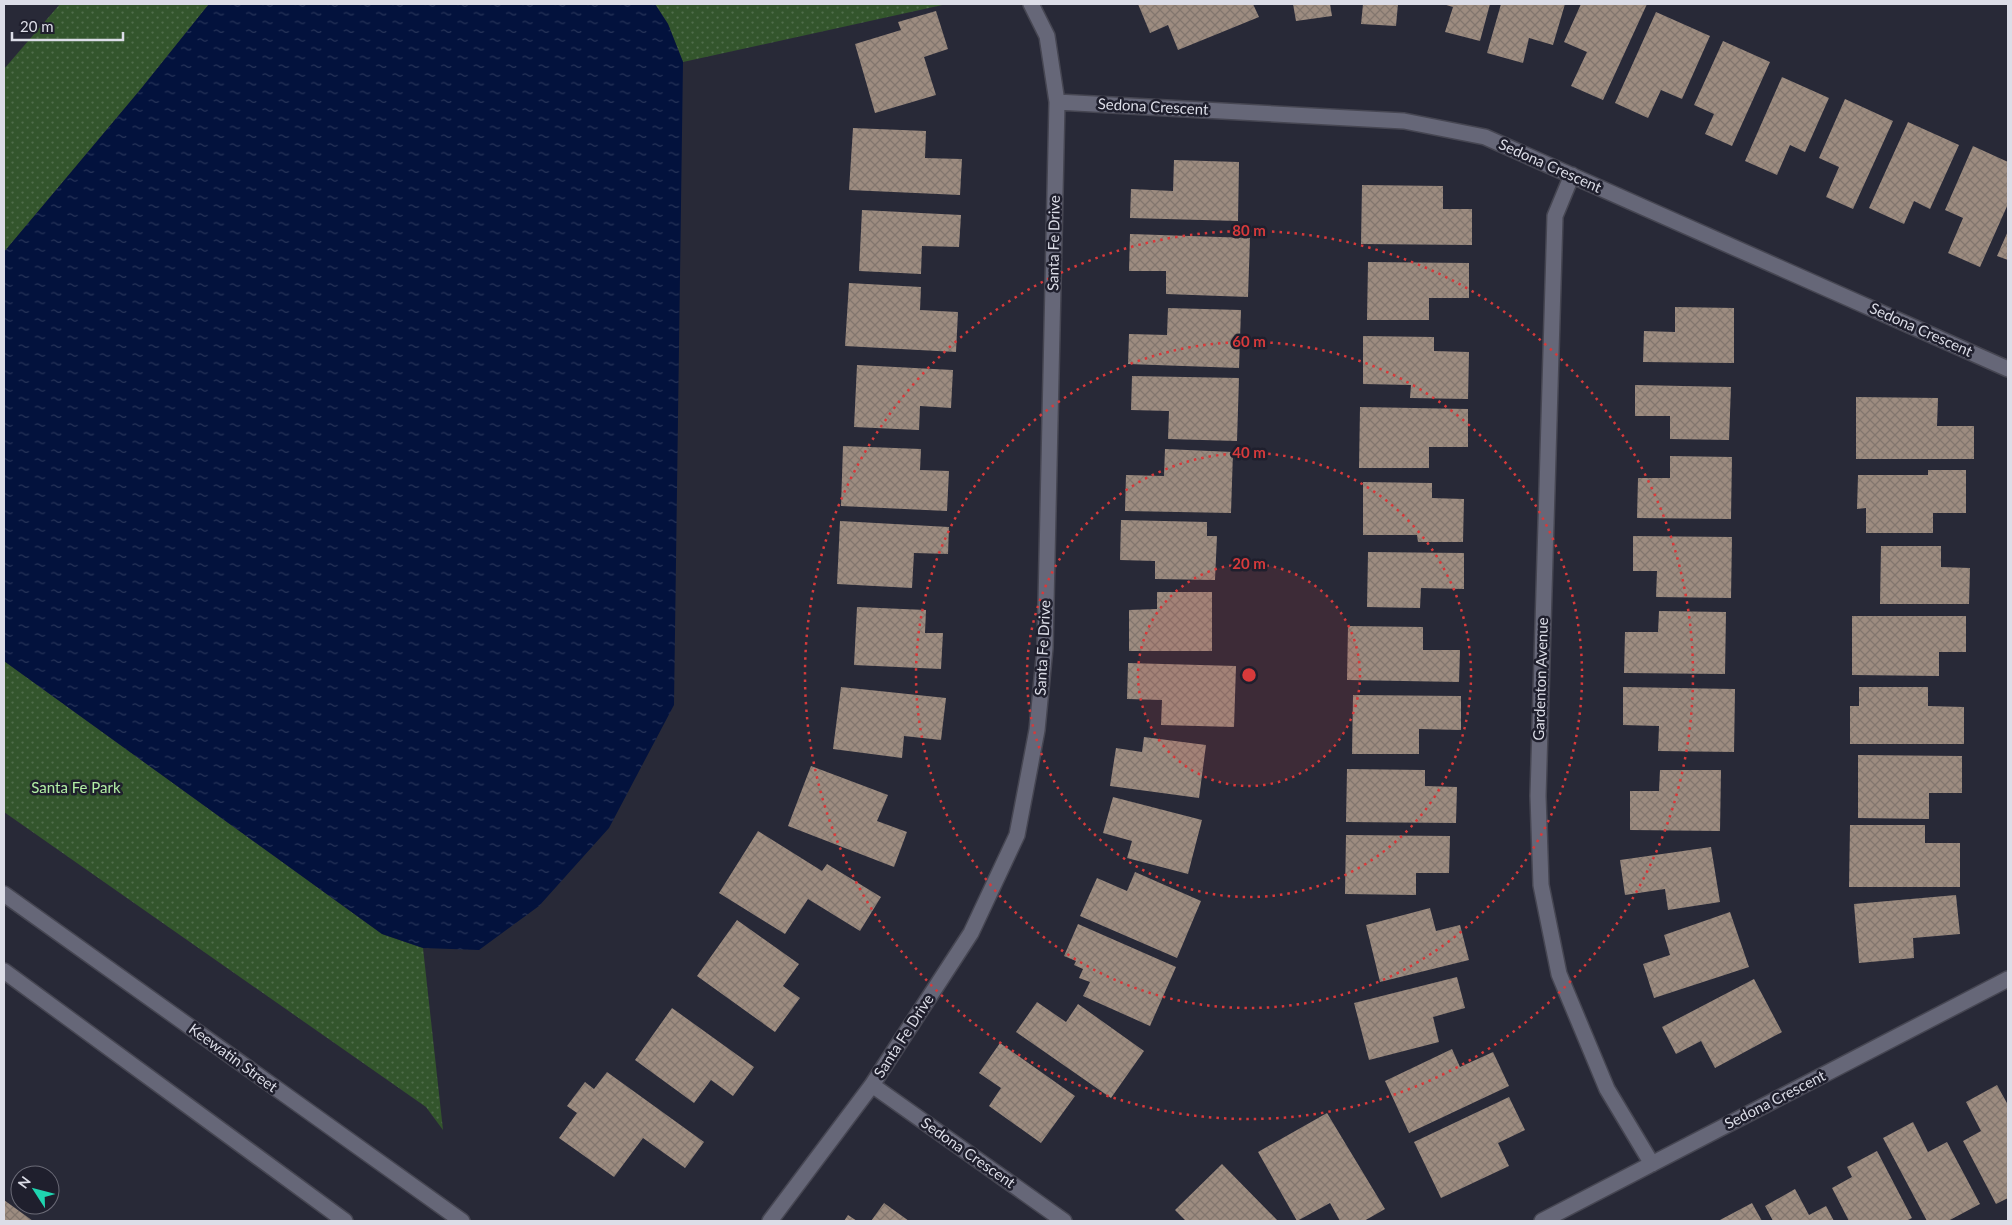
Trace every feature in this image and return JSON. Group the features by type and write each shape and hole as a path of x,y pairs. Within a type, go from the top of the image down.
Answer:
{"street":[{"name":"Santa Fe Drive","path":"770,1221 872,1085 971,933 1017,835 1037,730 1045,648 1058,102 1047,36 1031,4"},
{"name":"Sedona Crescent","path":"1058,102 1404,121 1485,137 2008,370"},
{"name":"Gardenton Avenue","path":"1572,175 1555,216 1538,796 1541,885 1560,974 1608,1089 1652,1164"},
{"name":"Keewatin Street","path":"4,894 462,1221"},
{"path":"4,971 345,1221"},
{"name":"Sedona Crescent","path":"1542,1221 2008,979"},
{"name":"Sedona Crescent","path":"872,1085 1064,1221"}],"green space":[{"path":"60,4 209,4 140,90 4,252 4,69"},
{"path":"655,4 947,4 683,62 668,24"},
{"name":"Santa Fe Park","path":"4,661 382,934 423,948 443,1130 426,1107 4,812"}],"water":[{"path":"209,4 655,4 668,24 683,62 674,705 609,828 539,906 479,950 423,948 382,934 4,661 4,252 140,90"}],"building":[{"path":"1138,4 1253,4 1259,17 1178,50 1168,25 1150,33"},
{"path":"1293,4 1330,4 1332,16 1296,21"},
{"path":"1363,4 1398,4 1396,26 1361,24"},
{"path":"1443,4 1490,4 1480,41 1445,32 1453,7"},
{"path":"1501,4 1565,4 1553,45 1529,38 1523,63 1487,53"},
{"path":"1581,4 1647,4 1603,100 1571,86 1587,52 1564,42"},
{"path":"936,11 948,49 924,57 936,95 875,113 855,44 901,30 898,22"},
{"path":"1656,12 1710,36 1682,99 1661,90 1648,118 1615,103"},
{"path":"1723,41 1770,62 1732,146 1705,134 1714,114 1694,105"},
{"path":"1782,77 1829,98 1805,152 1790,145 1777,175 1745,161"},
{"path":"1845,99 1893,121 1853,209 1826,197 1839,167 1819,158"},
{"path":"1908,122 1959,145 1930,209 1914,201 1904,224 1869,208"},
{"path":"853,128 926,131 925,158 962,159 960,195 849,190"},
{"path":"1973,146 2008,162 2008,204 1980,267 1948,253 1963,218 1945,210"},
{"path":"1174,160 1239,162 1238,221 1130,218 1131,189 1173,191"},
{"path":"1362,185 1443,186 1443,209 1472,209 1472,245 1361,244"},
{"path":"862,210 961,215 959,247 922,246 921,274 859,271"},
{"path":"2008,231 2008,260 1997,256"},
{"path":"1130,234 1250,238 1248,297 1166,294 1166,271 1129,271"},
{"path":"1368,262 1469,263 1469,298 1429,298 1429,320 1367,320"},
{"path":"849,283 921,287 920,310 958,312 956,352 845,346"},
{"path":"1675,307 1734,308 1734,363 1643,362 1644,331 1675,332"},
{"path":"1168,308 1241,310 1239,368 1128,364 1129,334 1167,335"},
{"path":"1363,336 1434,337 1434,351 1469,352 1468,399 1410,398 1411,385 1363,384"},
{"path":"857,365 953,370 951,408 920,406 919,430 854,427"},
{"path":"1132,376 1239,378 1237,441 1168,439 1169,411 1131,410"},
{"path":"1635,385 1731,387 1729,440 1670,439 1670,416 1635,416"},
{"path":"1856,397 1938,398 1937,426 1974,426 1974,459 1856,459"},
{"path":"1360,407 1468,409 1468,447 1429,447 1429,468 1359,468"},
{"path":"843,446 921,449 920,470 949,471 947,511 841,506"},
{"path":"1165,449 1233,452 1231,513 1125,511 1126,475 1164,476"},
{"path":"1670,456 1732,457 1731,519 1637,518 1638,478 1670,478"},
{"path":"1928,470 1966,470 1966,513 1933,513 1933,533 1866,533 1866,508 1857,509 1858,475 1928,475"},
{"path":"1363,482 1432,483 1432,498 1464,499 1463,542 1418,542 1417,535 1363,535"},
{"path":"1121,520 1207,522 1207,536 1217,536 1215,580 1155,579 1155,561 1120,560"},
{"path":"840,521 949,527 948,554 914,553 912,588 837,584"},
{"path":"1633,536 1732,537 1731,598 1656,597 1657,571 1633,571"},
{"path":"1881,546 1941,546 1941,567 1970,568 1969,604 1880,604"},
{"path":"1368,552 1464,553 1464,589 1421,588 1420,608 1367,607"},
{"path":"1157,592 1212,592 1212,651 1129,651 1129,610 1157,609"},
{"path":"857,607 926,610 925,633 943,633 941,669 854,665"},
{"path":"1659,611 1726,612 1725,674 1624,673 1625,632 1658,632"},
{"path":"1852,616 1966,616 1966,652 1939,652 1939,676 1852,675"},
{"path":"1348,626 1423,627 1423,650 1460,650 1459,682 1347,680"},
{"path":"1128,663 1236,666 1234,727 1161,725 1162,700 1127,699"},
{"path":"841,687 946,698 941,740 904,736 902,758 833,749"},
{"path":"1623,687 1735,689 1734,752 1658,751 1659,726 1623,725"},
{"path":"1859,687 1928,687 1928,706 1964,707 1964,744 1850,744 1850,706 1859,706"},
{"path":"1353,695 1461,696 1461,730 1419,729 1419,754 1352,754"},
{"path":"1144,737 1206,745 1199,798 1110,786 1116,748 1142,752"},
{"path":"1858,755 1962,756 1962,793 1929,793 1929,819 1858,818"},
{"path":"811,766 888,795 877,821 907,832 894,867 788,826"},
{"path":"1347,769 1425,770 1425,786 1457,787 1456,823 1346,822"},
{"path":"1660,770 1721,770 1720,831 1630,830 1630,791 1659,791"},
{"path":"1113,797 1202,820 1188,874 1127,858 1132,841 1103,833"},
{"path":"1850,825 1925,825 1925,843 1960,843 1960,887 1849,887"},
{"path":"758,831 822,871 827,864 881,897 860,931 808,899 785,934 719,893"},
{"path":"1346,835 1450,836 1449,873 1416,873 1416,895 1345,894"},
{"path":"1711,847 1720,902 1668,910 1665,889 1625,895 1620,860"},
{"path":"1135,872 1201,901 1177,958 1080,916 1097,878 1127,891"},
{"path":"1956,895 1960,934 1913,938 1914,958 1859,963 1854,904"},
{"path":"1430,908 1436,931 1460,925 1469,960 1380,982 1366,925"},
{"path":"1730,912 1749,967 1654,998 1643,964 1670,955 1664,935"},
{"path":"737,920 799,964 783,986 800,998 775,1032 697,976"},
{"path":"1078,924 1176,967 1150,1026 1083,996 1090,982 1079,978 1083,969 1074,965 1076,961 1064,956"},
{"path":"1457,977 1465,1008 1433,1017 1439,1042 1369,1060 1354,1003"},
{"path":"1754,979 1782,1032 1715,1068 1701,1041 1676,1054 1662,1027"},
{"path":"1037,1002 1066,1022 1078,1004 1144,1051 1111,1098 1016,1032"},
{"path":"672,1008 754,1067 733,1096 711,1080 694,1103 635,1060"},
{"path":"1000,1043 1075,1096 1041,1143 989,1106 1001,1088 979,1073"},
{"path":"1452,1049 1460,1067 1493,1052 1509,1086 1409,1133 1385,1081"},
{"path":"607,1072 704,1142 685,1168 643,1138 614,1177 559,1138 577,1113 567,1106 585,1082 594,1089"},
{"path":"1997,1085 2008,1105 2008,1198 1996,1204 1963,1141 1981,1131 1966,1102"},
{"path":"1509,1097 1525,1130 1498,1143 1509,1166 1441,1198 1414,1142"},
{"path":"1327,1113 1385,1209 1364,1221 1340,1221 1330,1203 1297,1221 1258,1152"},
{"path":"1913,1122 1928,1152 1947,1142 1980,1204 1948,1221 1927,1221 1883,1138"},
{"path":"1877,1151 1912,1218 1906,1221 1849,1221 1832,1188 1852,1177 1847,1167"},
{"path":"1222,1164 1278,1221 1186,1221 1175,1210"},
{"path":"1795,1189 1809,1215 1826,1206 1834,1221 1773,1221 1765,1206"},
{"path":"4,1200 10,1204 10,1215 25,1215 33,1221 4,1221"},
{"path":"884,1203 909,1221 871,1221"},
{"path":"1752,1203 1762,1221 1718,1221"},
{"path":"848,1215 857,1221 844,1221"}]}
